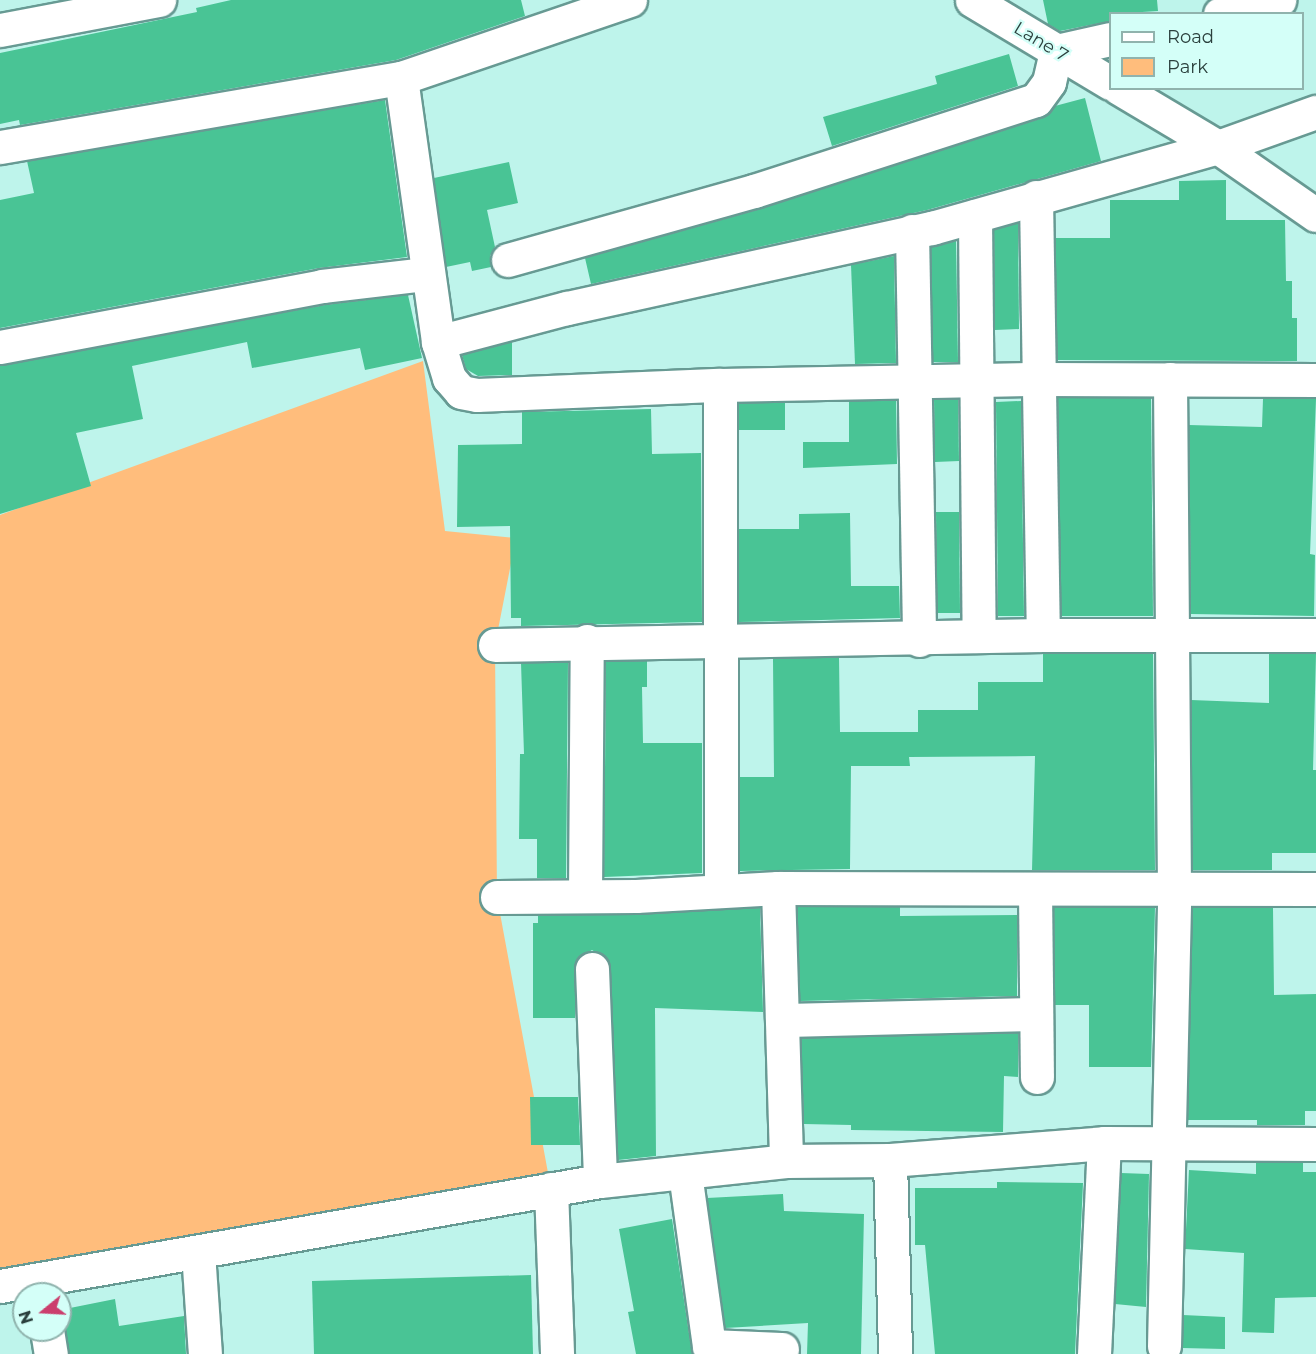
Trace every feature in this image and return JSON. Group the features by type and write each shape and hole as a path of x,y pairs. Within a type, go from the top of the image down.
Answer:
{"street":[{"path":"0,30 159,0"},
{"path":"0,147 401,78 630,0"},
{"name":"Lane 7","path":"972,0 1109,82"},
{"path":"1228,12 1279,0"},
{"path":"508,260 754,191 1036,100 1049,82 1056,51 1109,39"},
{"path":"401,78 426,274 438,342 449,378 455,388 469,395 720,385 977,383 1041,379 1316,380"},
{"path":"1122,90 1218,147 1316,215"},
{"path":"438,342 567,308 975,216 1218,147 1316,112"},
{"path":"1036,197 1041,379 1043,635"},
{"path":"975,216 979,636"},
{"path":"912,231 912,384 919,640"},
{"path":"0,347 300,290 426,274"},
{"path":"1164,1346 1171,1142 1174,889 1170,379"},
{"path":"720,385 721,889"},
{"path":"495,645 722,639 919,640 1043,635 1173,637 1316,635"},
{"path":"585,896 587,641"},
{"path":"498,897 778,888 1316,889"},
{"path":"778,888 786,1161"},
{"path":"1035,890 1037,1077"},
{"path":"592,969 600,1181"},
{"path":"782,1020 1036,1014"},
{"path":"1094,1354 1104,1143"},
{"path":"63,1282 198,1252 600,1181 786,1161 890,1160 1104,1143 1316,1144"},
{"path":"890,1160 896,1354"},
{"path":"685,1173 709,1346 782,1349"},
{"path":"551,1189 557,1354"},
{"path":"198,1252 205,1354"}],"green space":[{"path":"423,361 445,531 516,538 495,645 497,897 551,1189 0,1270 0,515"}],"building":[{"path":"231,0 521,0 525,16 396,60 20,125 19,120 0,124 0,53 197,12 196,8"},
{"path":"1043,0 1157,0 1158,11 1109,12 1109,21 1060,31 1048,24"},
{"path":"1009,54 1018,86 832,146 823,117 937,84 935,76"},
{"path":"1085,98 1101,161 927,210 591,284 585,258 760,209 1042,118 1055,106"},
{"path":"385,100 407,257 319,268 0,328 0,200 34,193 27,161"},
{"path":"509,162 518,203 487,210 495,247 490,256 491,267 472,271 470,262 446,267 434,178"},
{"path":"1226,180 1226,220 1285,220 1286,281 1292,281 1292,318 1297,318 1297,361 1057,360 1055,238 1110,238 1110,200 1179,200 1179,181"},
{"path":"1018,223 1019,329 995,330 994,230"},
{"path":"956,241 958,362 933,362 931,247"},
{"path":"894,256 896,363 855,364 851,265"},
{"path":"408,295 422,358 365,370 360,348 252,368 247,342 132,366 143,419 76,433 91,486 0,514 0,365 325,305"},
{"path":"512,342 512,375 478,376 466,369 462,355"},
{"path":"1058,398 1151,398 1153,616 1061,616"},
{"path":"958,399 959,461 935,462 934,400"},
{"path":"1263,399 1316,399 1310,554 1315,555 1314,616 1191,614 1189,425 1262,427"},
{"path":"896,400 897,464 803,468 803,442 849,442 849,401"},
{"path":"1021,401 1024,616 998,616 996,402"},
{"path":"739,403 785,403 785,430 739,430"},
{"path":"651,409 652,454 701,453 702,622 521,626 521,618 511,618 510,526 457,527 458,445 522,444 522,412"},
{"path":"936,512 959,512 960,613 937,613"},
{"path":"850,513 851,586 899,586 900,618 739,622 739,529 799,529 799,514"},
{"path":"1043,654 1153,654 1155,870 1032,870 1035,756 909,757 910,766 851,766 850,869 740,871 740,777 774,777 773,659 839,657 840,732 918,732 918,710 978,710 978,682 1043,682"},
{"path":"1269,654 1316,654 1313,770 1316,770 1316,853 1272,853 1272,870 1193,870 1191,700 1269,703"},
{"path":"647,661 647,687 642,687 643,743 702,743 702,873 604,877 606,662"},
{"path":"568,662 566,878 537,878 537,839 519,839 520,754 524,754 521,663"},
{"path":"797,907 900,907 900,916 1017,915 1017,996 800,1001"},
{"path":"1054,907 1155,907 1151,1067 1089,1067 1089,1005 1055,1005"},
{"path":"760,908 763,1012 655,1008 656,1156 618,1160 608,960 592,950 576,960 575,1018 533,1018 533,923 538,923 538,915"},
{"path":"1192,908 1273,908 1274,995 1316,994 1316,1111 1305,1111 1305,1125 1257,1125 1257,1120 1188,1120"},
{"path":"1018,1033 1018,1077 1004,1076 1003,1132 851,1130 851,1125 804,1124 801,1038"},
{"path":"530,1097 578,1097 580,1145 531,1145"},
{"path":"1256,1162 1303,1163 1303,1172 1316,1172 1316,1297 1275,1298 1274,1333 1242,1332 1244,1253 1185,1249 1189,1170 1256,1174"},
{"path":"1121,1173 1149,1174 1146,1307 1115,1304"},
{"path":"997,1182 1083,1183 1075,1354 935,1354 925,1245 915,1245 915,1188 997,1188"},
{"path":"783,1194 784,1211 864,1214 861,1354 807,1354 808,1323 725,1328 707,1198"},
{"path":"672,1219 692,1354 636,1354 628,1312 634,1311 619,1229"},
{"path":"531,1275 533,1354 314,1354 312,1281"},
{"path":"115,1299 119,1326 184,1316 186,1354 69,1354 67,1342 72,1342 72,1308"},
{"path":"1183,1315 1225,1317 1225,1349 1182,1348"}]}
